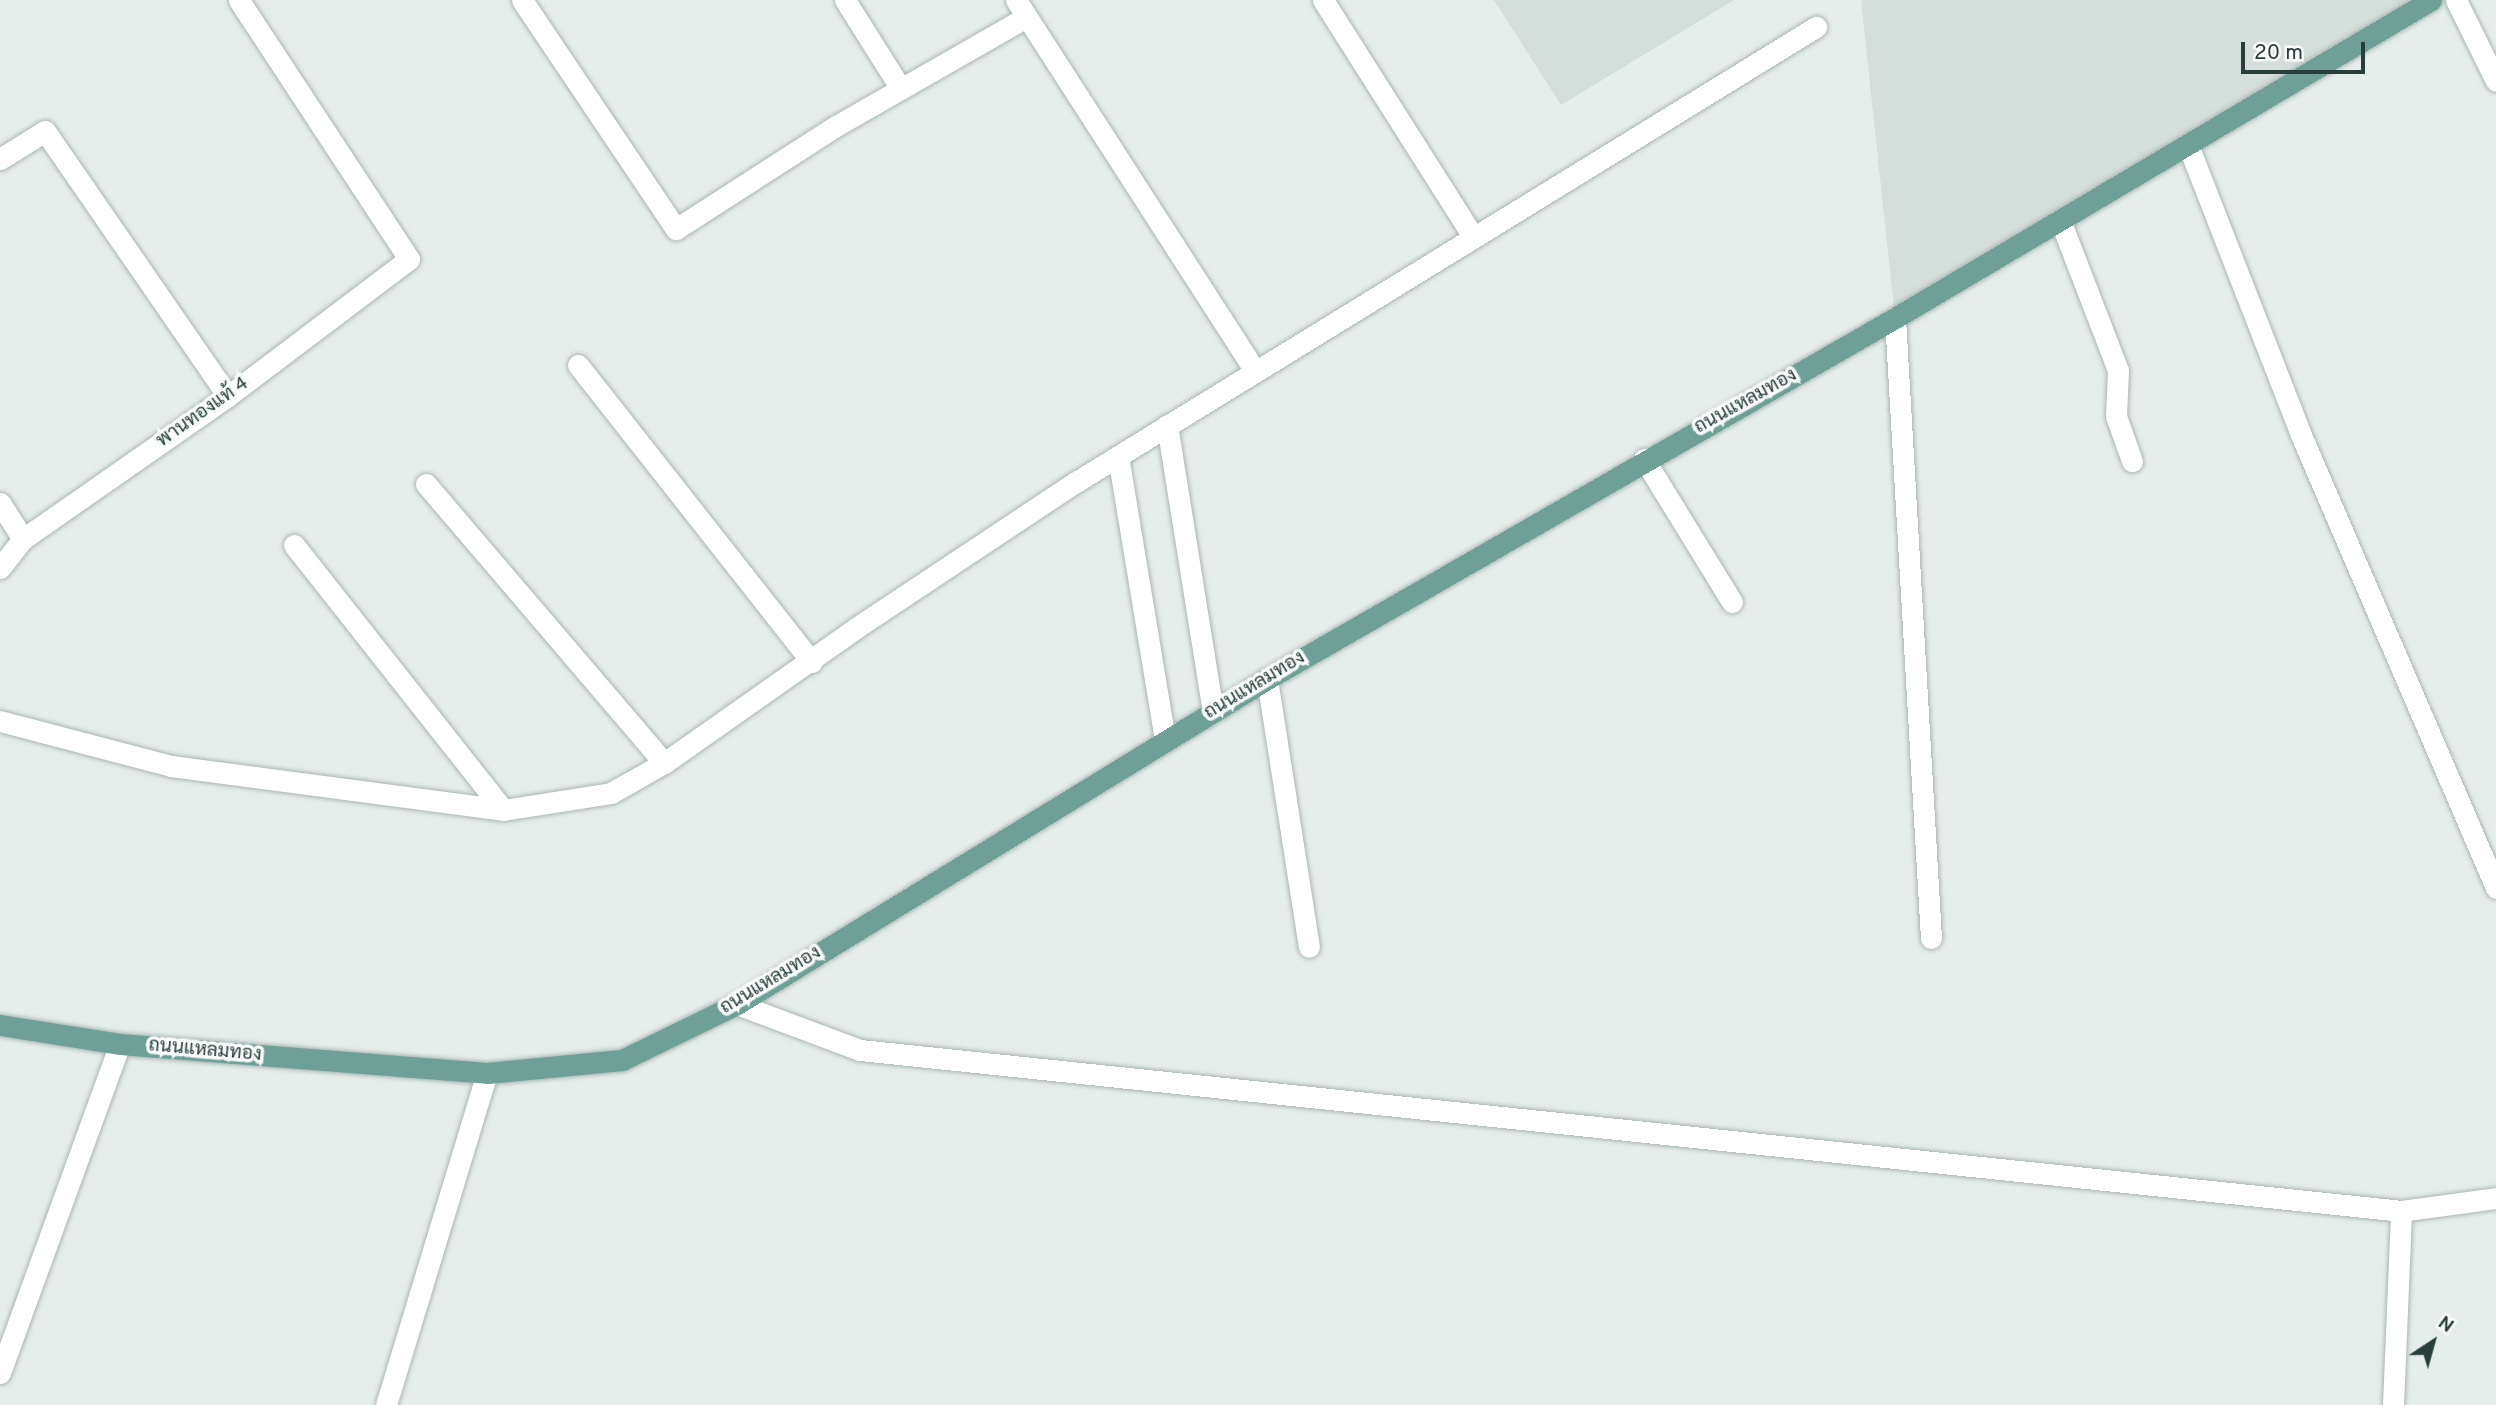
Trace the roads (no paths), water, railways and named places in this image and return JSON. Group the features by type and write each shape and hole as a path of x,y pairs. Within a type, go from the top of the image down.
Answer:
{"main road":[{"name":"ถนนแหลมทอง","path":"0,1025 120,1044 487,1073 622,1060 737,1004 1213,711 1644,459 1895,318 2431,0"}],"street":[{"name":"พานทองแท้ 4","path":"0,568 23,539 228,396 409,259 239,0"},
{"path":"522,0 676,229 901,89 1021,8 1255,371"},
{"path":"845,0 901,89"},
{"path":"1323,0 1472,236"},
{"path":"2456,0 2496,81"},
{"path":"0,720 170,766 503,810 611,793 664,763 812,662 856,628 1118,456 1816,27"},
{"path":"0,159 45,131 228,396"},
{"path":"2188,145 2301,435 2496,888"},
{"path":"2060,220 2118,370 2116,416 2132,461"},
{"path":"1895,318 1931,938"},
{"path":"578,365 812,662"},
{"path":"1167,425 1213,711"},
{"path":"1118,456 1165,740"},
{"path":"1644,459 1732,602"},
{"path":"426,484 664,763"},
{"path":"0,503 23,539"},
{"path":"294,545 503,810"},
{"path":"1267,679 1309,947"},
{"path":"737,1004 860,1050 2401,1211 2496,1198"},
{"path":"0,1373 120,1044"},
{"path":"386,1405 487,1073"},
{"path":"2393,1405 2401,1211"}]}
